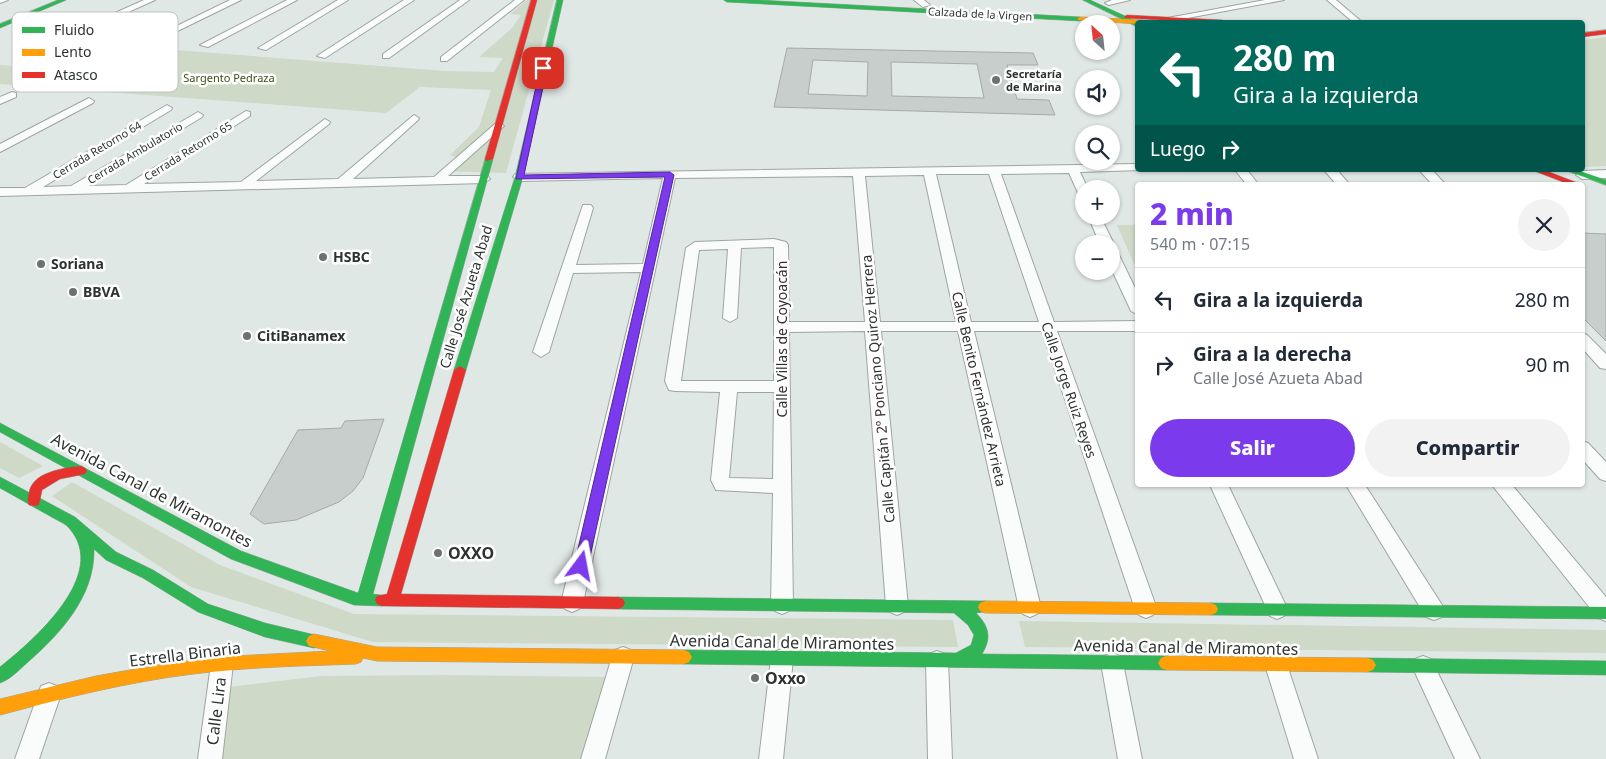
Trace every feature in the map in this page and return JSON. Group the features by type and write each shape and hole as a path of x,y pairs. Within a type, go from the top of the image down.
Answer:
{"main road":[{"path":"34,12 63,0"},
{"name":"Calle José Azueta Abad","path":"364,599 454,281 473,234 484,179 534,0"},
{"name":"Calle José Azueta Abad","path":"392,600 487,278 519,177 560,0"},
{"name":"Calzada de la Virgen","path":"727,0 1135,22"},
{"name":"Calzada de la Virgen","path":"840,0 922,2 1102,15"},
{"path":"1086,0 1103,3 1135,21"},
{"path":"1072,13 1091,11 1103,3"},
{"path":"1103,3 1116,15"},
{"name":"Calzada de la Virgen","path":"1120,17 1135,21"},
{"name":"Calzada de la Virgen","path":"1156,20 1185,20"},
{"path":"0,26 12,21"},
{"path":"1585,35 1606,32"},
{"path":"1544,172 1581,182"},
{"path":"1571,172 1581,182"},
{"path":"1585,182 1606,183"},
{"path":"1585,184 1606,194"},
{"path":"492,235 503,228"},
{"path":"454,281 473,272 485,275 487,278"},
{"name":"Avenida Canal de Miramontes","path":"0,427 236,555 354,599 1146,609 1606,612"},
{"path":"4,484 22,486 44,476 54,466 55,457"},
{"path":"34,501 36,488 46,480 66,472 81,471"},
{"name":"Avenida Canal de Miramontes","path":"4,484 70,521 111,556 148,574 203,608 265,630 377,654 1606,668"},
{"path":"1,688 63,615 82,582 87,552 79,529 70,521"},
{"path":"946,661 975,654 981,646 980,626 974,618 955,606"},
{"path":"997,617 1020,607"},
{"path":"1002,647 1014,658 1025,662"},
{"name":"Estrella Binaria","path":"0,708 48,694 126,678 222,664 377,654"}],"street":[{"path":"0,1 4,0"},
{"path":"124,12 151,0"},
{"path":"178,28 237,0"},
{"path":"205,44 293,0"},
{"path":"263,48 344,0"},
{"path":"322,56 410,0"},
{"path":"386,56 466,0"},
{"path":"444,59 520,0"},
{"path":"1103,3 1126,0"},
{"path":"1166,19 1280,0"},
{"path":"1331,0 1356,20"},
{"path":"0,101 12,95"},
{"path":"0,149 89,100"},
{"name":"Cerrada Retorno 64","path":"26,192 167,108"},
{"name":"Cerrada Retorno 65","path":"129,188 246,114"},
{"name":"Cerrada Ambulatorio","path":"72,190 198,115"},
{"path":"341,183 414,118"},
{"path":"243,186 325,122"},
{"path":"437,180 499,126"},
{"path":"519,177 1135,168"},
{"path":"1073,169 1078,180"},
{"name":"Calle Jorge Ruiz Reyes","path":"994,170 1146,609"},
{"name":"Calle Benito Fernández Arrieta","path":"929,171 965,326 1020,607"},
{"name":"Calle Capitán 2º Ponciano Quiroz Herrera","path":"859,172 874,326 897,606"},
{"path":"1243,172 1251,182"},
{"path":"1332,172 1341,182"},
{"path":"1427,172 1437,182"},
{"path":"1581,182 1606,174"},
{"path":"572,603 670,175"},
{"path":"0,192 484,179"},
{"path":"541,352 587,208"},
{"name":"Calle Villas de Coyoacán","path":"729,388 681,388 676,386 674,381 693,248 702,244 774,243 781,246 782,605"},
{"path":"730,318 735,244"},
{"path":"567,269 648,268"},
{"path":"1120,272 1135,305"},
{"path":"782,326 1135,326"},
{"path":"1585,341 1606,364"},
{"path":"782,387 729,388 720,480 723,485 782,486"},
{"path":"1585,450 1606,474"},
{"path":"1220,487 1277,610"},
{"path":"1356,487 1434,611"},
{"path":"1502,487 1606,612"},
{"path":"593,759 622,657"},
{"path":"771,759 782,659"},
{"path":"940,759 946,661"},
{"path":"1112,662 1130,759"},
{"name":"Calle Lira","path":"210,759 222,664"},
{"path":"1276,664 1306,759"},
{"path":"1423,666 1468,759"},
{"path":"27,759 48,694"}],"green space":[{"name":"Sargento Pedraza","path":"527,0 554,0 506,173 440,171 456,157 450,155 479,127 491,90 420,87 386,113 106,92 178,92 178,50 445,71 494,72 503,58 479,57 512,28 521,15 510,14"},
{"path":"1606,37 1606,166 1585,167 1585,40"},
{"name":"Sargento Pedraza","path":"0,65 12,66 12,85 0,84"},
{"path":"1117,225 1135,225 1134,264"},
{"path":"0,442 43,466 19,478 0,468"},
{"path":"72,482 220,565 354,614 953,620 958,647 373,642 191,587 52,496"},
{"path":"1019,621 1606,630 1606,653 1025,647"},
{"path":"321,676 610,677 585,759 215,759 221,688"}],"building":[{"name":"Secretaría de Marina","path":"787,48 1033,53 1038,65 1007,65 1017,99 1049,100 1055,115 774,107","holes":["813,60 868,62 867,96 808,94","891,62 977,64 984,98 892,96"]},
{"path":"1585,233 1606,234 1606,341 1585,320"},
{"path":"384,419 363,478 353,491 339,502 296,520 264,524 250,514 298,430 341,428 345,421"}],"traffic: fast":[{"path":"34,12 63,0"},
{"path":"460,370 519,177 560,0"},
{"path":"727,0 1075,19"},
{"path":"1086,0 1135,24"},
{"path":"0,26 12,21"},
{"path":"364,599 489,159"},
{"path":"1575,172 1606,183"},
{"path":"0,427 236,555 354,599 382,600"},
{"path":"0,482 70,521 111,556 148,574 203,608 265,630 314,641"},
{"path":"0,676 45,636 73,602 82,583 87,565 87,546 84,538 75,526"},
{"path":"618,603 985,607"},
{"path":"955,606 973,620 979,628 981,635 980,643 976,650 968,656 955,661"},
{"path":"1211,609 1606,613"},
{"path":"684,657 1166,663"},
{"path":"1368,665 1606,668"}],"traffic: slow":[{"path":"1120,21 1135,22"},
{"path":"985,607 1211,609"},
{"path":"314,641 377,654 684,657"},
{"path":"0,707 96,684 169,670 254,661 356,657"},
{"path":"1166,663 1368,665"}],"traffic: jam":[{"path":"489,159 534,0"},
{"path":"1127,17 1184,20"},
{"path":"1585,35 1606,32"},
{"path":"1542,172 1570,182"},
{"path":"392,600 460,370"},
{"path":"34,501 36,488 46,480 62,473 81,471"},
{"path":"382,600 618,603"}],"place":[{"name":"Secretaría de Marina","path":"996,80"},
{"name":"HSBC","path":"323,257"},
{"name":"Soriana","path":"41,264"},
{"name":"BBVA","path":"73,292"},
{"name":"CitiBanamex","path":"247,336"},
{"name":"OXXO","path":"438,553"},
{"name":"Oxxo","path":"755,678"}],"route":[{"path":"543,68 519,177 670,175 581,566"}]}
